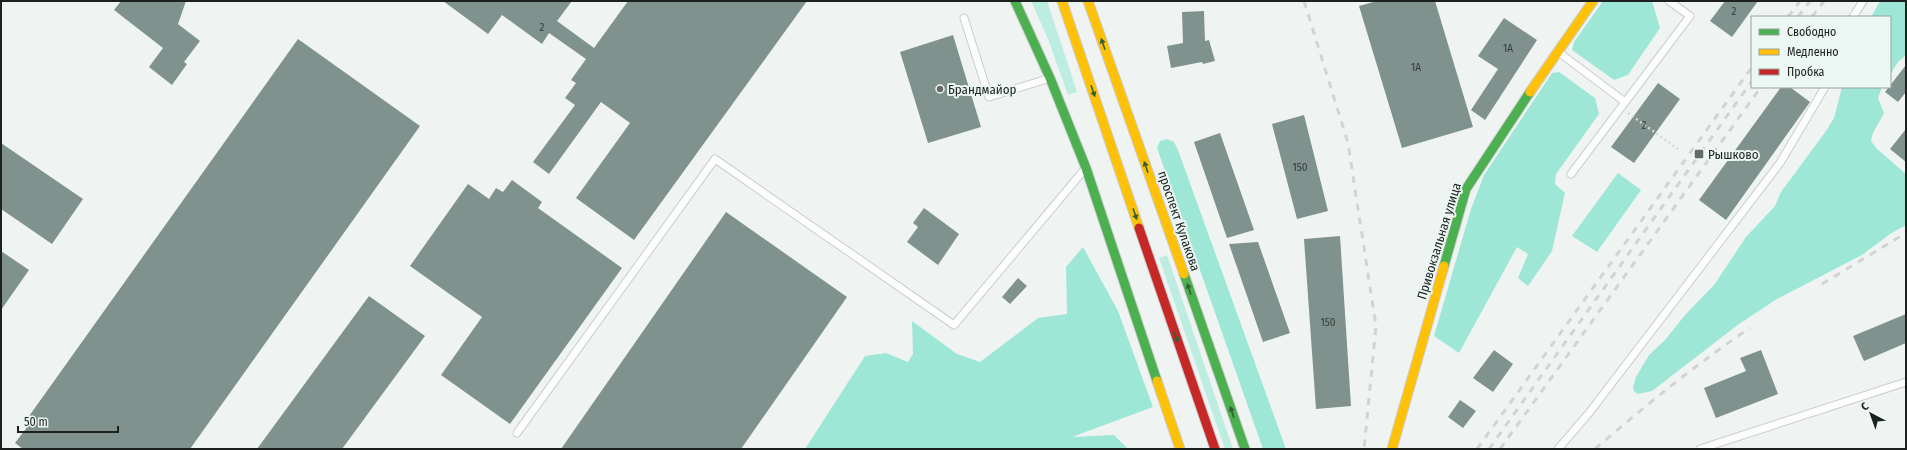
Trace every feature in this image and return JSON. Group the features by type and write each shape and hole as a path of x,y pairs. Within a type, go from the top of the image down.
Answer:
{"street":[{"path":"1015,1 1050,78 1086,168 1180,449"},
{"path":"1062,1 1215,449"},
{"name":"проспект Кулакова","path":"1088,1 1245,449"},
{"name":"Привокзальная улица","path":"1392,449 1466,189 1556,51 1593,1"}],"lane":[{"path":"1571,174 1690,16 1669,1"},
{"path":"1854,16 1863,1"},
{"path":"964,18 988,97 1050,78"},
{"path":"1556,51 1623,105"},
{"path":"1558,449 1589,413 1780,163 1824,88"},
{"path":"517,433 715,159 954,325 1086,168"},
{"path":"1700,449 1906,382"}],"path":[{"path":"1623,105 1678,149"}],"green space":[{"path":"1031,1 1047,1 1077,92 1068,95 1048,39"},
{"path":"1603,1 1652,1 1660,28 1628,75 1614,80 1572,50 1574,42"},
{"path":"1880,1 1906,1 1906,55 1898,62 1891,73 1891,16 1872,16"},
{"path":"1559,72 1595,98 1599,114 1556,174 1555,184 1565,193 1552,251 1528,286 1518,278 1528,254 1517,247 1459,353 1434,336 1471,209 1484,175 1552,73"},
{"path":"1842,88 1882,88 1878,98 1884,113 1874,130 1871,141 1877,149 1906,174 1906,225 1890,234 1862,255 1777,299 1739,324 1652,391 1638,394 1634,391 1633,387 1636,377 1649,355 1665,340 1685,315 1714,285 1746,237 1775,206 1781,192 1834,118"},
{"path":"1167,139 1174,142 1178,150 1286,449 1263,449 1157,148 1160,141"},
{"path":"1618,173 1641,190 1597,252 1572,236"},
{"path":"1083,247 1118,311 1153,407 1072,437 1114,435 1128,449 805,449 865,356 886,353 908,362 913,354 912,321 957,354 980,362 1038,318 1067,314 1066,267"},
{"path":"1167,255 1233,449 1225,449 1159,258"}],"building":[{"path":"121,1 186,1 178,24 200,41 184,62 187,64 172,85 149,67 163,48 114,10"},
{"path":"443,1 572,1 557,21 594,48 628,1 807,1 634,240 576,198 630,123 601,102 549,174 533,162 575,105 565,98 576,83 571,80 586,59 549,33 542,44 502,15 488,34"},
{"path":"1377,1 1435,1 1473,127 1402,148 1359,6"},
{"path":"1725,1 1758,1 1732,37 1710,21"},
{"path":"1204,11 1205,41 1209,40 1215,61 1171,68 1167,46 1183,43 1182,12"},
{"path":"1504,18 1537,40 1485,120 1471,110 1498,69 1478,56"},
{"name":"Брандмайор","path":"953,35 981,127 928,143 900,52"},
{"path":"298,39 420,126 190,449 23,449 15,443 31,422 27,419"},
{"path":"1906,65 1906,92 1898,102 1885,92 1888,88 1891,88 1891,84"},
{"path":"1658,83 1680,99 1634,163 1611,147"},
{"path":"1780,88 1791,88 1810,102 1726,220 1699,200"},
{"path":"1304,115 1328,211 1297,219 1272,124"},
{"path":"1906,129 1906,162 1890,149"},
{"path":"1220,133 1254,230 1227,238 1194,142"},
{"path":"1,143 83,199 52,244 1,209"},
{"path":"512,180 542,202 538,208 622,268 510,424 441,375 482,317 410,266 468,184 489,199 496,188 503,192"},
{"path":"924,208 959,234 938,265 907,242 918,227 913,223"},
{"path":"726,212 847,297 741,449 561,449"},
{"path":"1340,236 1351,406 1316,409 1304,239"},
{"path":"1258,242 1290,333 1263,342 1229,244"},
{"path":"1,251 29,270 1,310"},
{"path":"1018,278 1027,286 1010,304 1002,297"},
{"path":"369,296 425,336 342,449 257,449"},
{"path":"1906,314 1906,343 1864,361 1853,336"},
{"path":"1494,350 1513,364 1493,392 1473,378"},
{"path":"1761,350 1778,394 1716,418 1704,388 1746,371 1740,358"},
{"path":"1460,400 1476,411 1463,428 1448,417"}],"railway":[{"path":"1304,1 1348,143 1376,326 1364,449"},
{"path":"1789,16 1800,1"},
{"path":"1799,16 1810,1"},
{"path":"1813,16 1824,1"},
{"path":"1477,449 1751,68"},
{"path":"1489,449 1751,82"},
{"path":"1500,449 1760,88"},
{"path":"1822,284 1906,233"},
{"path":"1595,449 1671,386 1750,328"}],"traffic: fast":[{"path":"1015,1 1050,78 1086,168 1157,381"},
{"path":"1444,266 1466,189 1530,92"},
{"path":"1184,274 1245,449"}],"traffic: slow":[{"path":"1062,1 1139,228"},
{"path":"1088,1 1184,274"},
{"path":"1530,92 1593,1"},
{"path":"1392,449 1444,266"},
{"path":"1157,381 1180,449"}],"traffic: jam":[{"path":"1139,228 1215,449"}],"place":[{"name":"Брандмайор","path":"940,89"},
{"name":"Рышково","path":"1699,154"}]}
